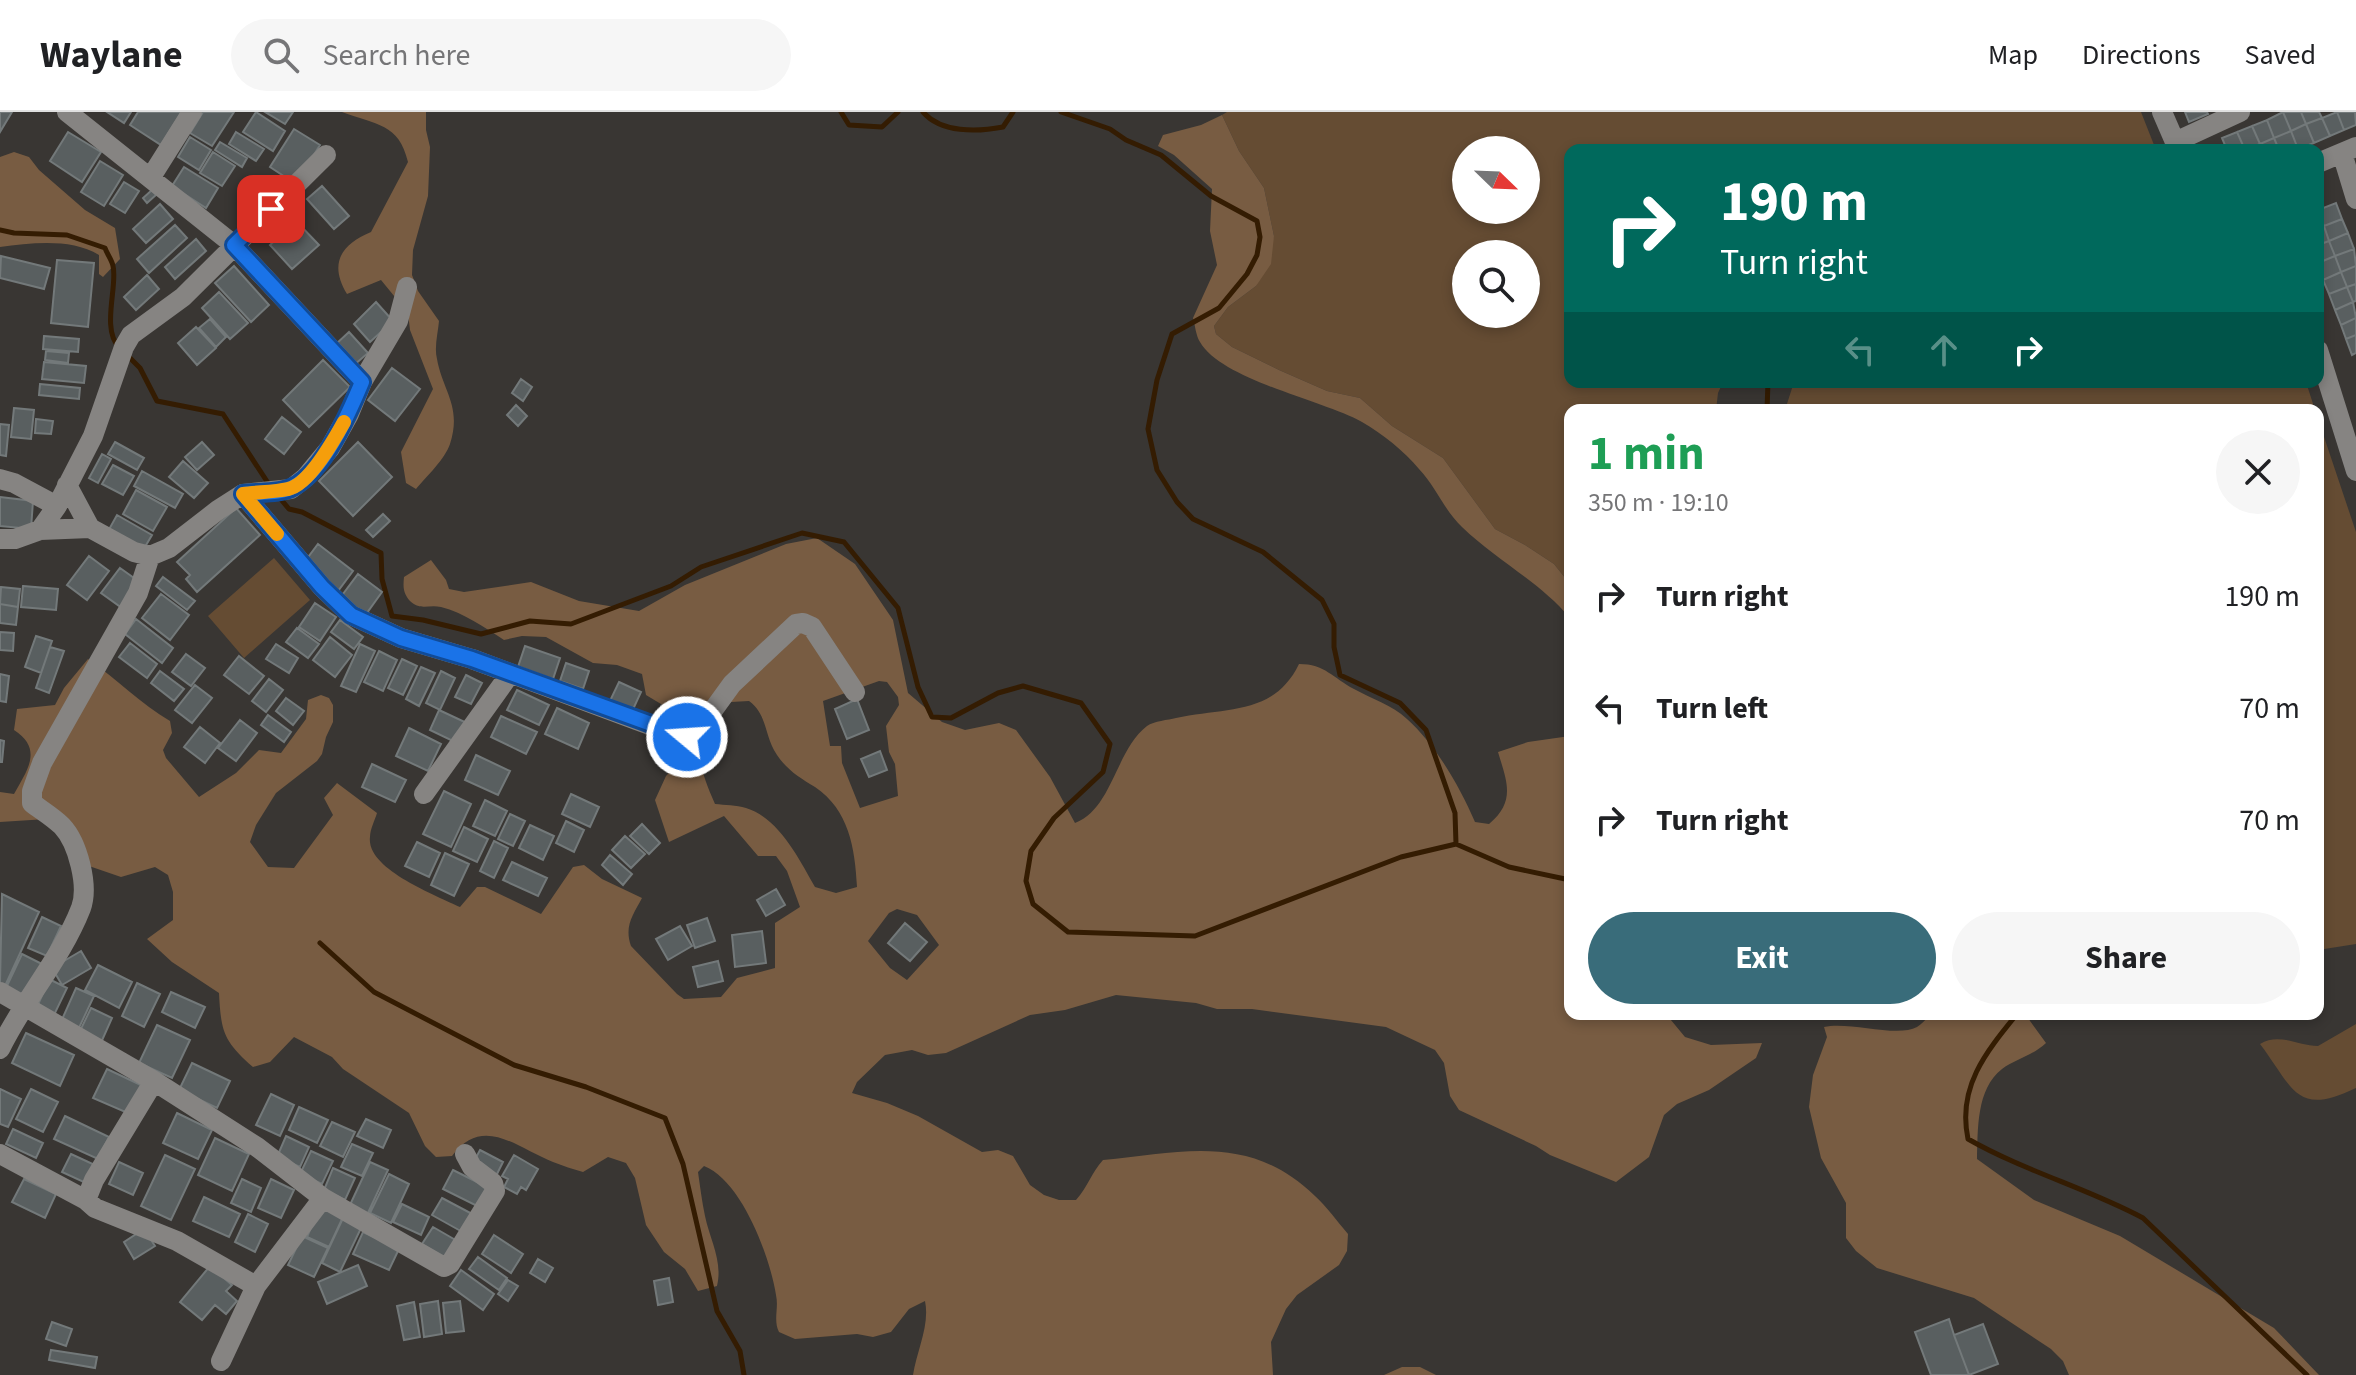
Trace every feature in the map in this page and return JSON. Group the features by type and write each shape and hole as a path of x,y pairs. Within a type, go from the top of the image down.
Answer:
{"street":[{"path":"67,112 234,245 362,382"},
{"path":"151,177 192,112"},
{"path":"2162,112 2175,144"},
{"path":"2180,144 2240,112"},
{"path":"2324,160 2349,150 2356,199"},
{"path":"40,530 57,506 93,436 131,335 183,297 326,155"},
{"path":"0,539 15,539 40,530 90,528 134,552 150,556 169,548 243,494 291,489 306,477 330,448 362,382 398,321 407,287"},
{"path":"2324,369 2356,471"},
{"path":"0,479 57,506"},
{"path":"67,485 90,528"},
{"path":"243,494 322,587 351,615 401,638 687,737 703,724 732,684 796,624 812,627 855,692"},
{"path":"0,1049 81,907 84,893 75,848 63,826 32,803 32,791 42,763 138,593 150,556"},
{"path":"424,794 510,674"},
{"path":"0,992 154,1081 257,1147 323,1198 444,1267 450,1264 495,1191 493,1183 472,1167 465,1154"},
{"path":"86,1200 94,1180 154,1081"},
{"path":"0,1154 86,1200 95,1208 177,1241 256,1286"},
{"path":"221,1361 256,1286 323,1198"}],"shaded area":[{"path":"342,112 426,112 430,147 428,196 413,250 412,275 418,291 439,321 436,354 454,419 448,450 416,489 406,483 401,452 433,389 410,330 408,313 381,280 347,294 339,273 345,249 371,232 408,162 404,149 392,132"},
{"path":"1227,112 2141,112 2154,144 1564,144 1564,388 1720,388 1717,404 1564,404 1564,576 1554,564 1495,529 1443,458 1392,426 1360,398 1327,391 1279,370 1232,347 1216,334 1214,326 1228,307 1256,286 1274,236 1264,188 1239,151 1222,115"},
{"path":"1222,115 1239,151 1264,188 1274,236 1271,264 1256,286 1228,307 1214,326 1216,334 1232,347 1279,370 1327,391 1360,398 1392,426 1443,458 1495,529 1554,564 1564,576 1564,612 1462,527 1425,476 1385,437 1344,414 1250,378 1212,355 1200,342 1193,318 1217,265 1210,231 1212,189 1174,155 1158,146 1163,135 1201,125"},
{"path":"14,152 29,157 39,170 85,210 115,228 120,259 103,277 99,274 99,255 76,246 38,243 0,247 0,157"},
{"path":"1792,388 2308,388 2313,404 1787,404"},
{"path":"2324,437 2356,532 2356,944 2324,949"},
{"path":"817,538 855,564 893,620 908,693 942,722 965,730 999,723 1016,730 1050,777 1075,823 1088,816 1098,805 1136,737 1147,726 1262,701 1289,681 1299,664 1322,669 1407,719 1428,741 1446,767 1475,822 1489,824 1498,816 1506,799 1506,782 1498,752 1528,742 1564,737 1564,1020 1671,1020 1685,1037 1711,1045 1762,1043 1756,1058 1709,1090 1677,1104 1664,1115 1649,1157 1616,1182 1550,1155 1459,1110 1450,1096 1444,1063 1435,1050 1386,1027 1116,995 1065,1010 1030,1015 946,1053 928,1055 912,1050 885,1055 857,1082 852,1093 918,1116 982,1152 998,1150 1013,1156 1030,1185 1044,1195 1059,1200 1076,1200 1103,1160 1215,1151 1266,1163 1291,1176 1319,1200 1348,1234 1347,1251 1339,1265 1297,1295 1286,1309 1271,1342 1273,1375 913,1375 924,1328 925,1301 909,1309 891,1332 873,1337 857,1334 795,1339 779,1332 773,1279 761,1241 742,1203 730,1187 718,1174 704,1166 698,1172 718,1277 717,1286 698,1291 685,1269 664,1252 646,1225 635,1178 626,1163 608,1157 583,1172 501,1138 488,1136 476,1137 452,1156 436,1157 425,1146 409,1113 343,1069 332,1057 294,1037 270,1062 253,1067 235,1050 226,1034 219,993 172,962 147,939 173,920 173,892 168,875 155,867 121,877 89,866 47,819 0,822 0,792 14,794 30,760 28,744 14,730 17,709 55,705 64,688 88,659 170,721 172,733 163,750 166,758 199,797 236,773 259,750 281,753 306,719 308,700 321,695 329,698 333,705 333,722 322,754 276,793 256,825 250,842 268,867 294,868 333,815 324,798 337,783 377,813 370,834 372,849 379,860 404,880 460,907 477,887 485,887 541,914 573,867 584,865 602,879 642,898 629,927 631,946 677,994 684,999 721,997 737,978 775,968 775,923 800,907 787,871 776,856 758,856 724,816 669,842 655,800 666,776 695,744 686,719 646,695 642,674 617,665 593,663 546,637 522,636 504,640 458,613 441,607 417,606 406,595 404,577 431,560 449,589 464,592 531,582 579,601 639,611 685,585 786,544","holes":["879,681 887,682 898,697 899,705 886,726 889,752 895,764 898,796 860,808 842,763 841,746 830,746 823,701","749,701 760,713 773,748 781,760 826,796 843,818 852,844 857,887 836,893 815,887 787,841 768,821 746,808 715,804 703,773 701,750 704,739 731,702","897,909 917,915 939,945 907,980 890,968 868,941 889,913"]},
{"path":"274,558 310,600 244,658 208,616"},
{"path":"1925,1020 2029,1020 2046,1043 2002,1069 1987,1087 1980,1111 1977,1159 2034,1200 2120,1236 2274,1328 2319,1375 2069,1375 2063,1361 2051,1349 1974,1298 1877,1268 1856,1251 1846,1238 1846,1203 1821,1158 1809,1107 1813,1075 1827,1037 1824,1027 1898,1031 1919,1026"},
{"path":"2356,1024 2356,1088 2320,1100 2298,1094 2260,1044 2281,1039 2318,1046"},
{"path":"1402,1367 1420,1367 1436,1375 1384,1375"}],"building":[{"path":"0,112 12,112 0,132"},
{"path":"107,112 131,112 124,123"},
{"path":"138,112 181,113 161,145 130,125"},
{"path":"203,112 234,112 212,146 190,133"},
{"path":"256,112 285,131 273,151 243,132"},
{"path":"265,112 293,112 285,124"},
{"path":"2185,112 2207,112 2208,114 2189,122"},
{"path":"2283,112 2291,131 2274,138 2267,120"},
{"path":"2283,112 2301,112 2306,124 2291,131"},
{"path":"2301,112 2319,112 2322,118 2306,124"},
{"path":"2337,112 2355,112 2356,125 2344,130"},
{"path":"2337,112 2344,130 2330,136 2322,118"},
{"path":"2322,118 2330,136 2314,143 2306,124"},
{"path":"2267,120 2274,138 2260,144 2252,126"},
{"path":"2306,124 2314,143 2296,144 2291,131"},
{"path":"2252,126 2260,144 2242,144 2237,132"},
{"path":"294,129 320,145 296,184 270,167"},
{"path":"2291,131 2296,144 2276,144 2274,138"},
{"path":"68,132 101,152 82,182 50,161"},
{"path":"236,132 264,149 256,161 229,144"},
{"path":"2237,132 2242,144 2224,144 2222,138"},
{"path":"190,137 211,150 199,170 178,157"},
{"path":"2274,138 2276,144 2260,144"},
{"path":"220,142 247,158 242,167 215,150"},
{"path":"213,152 235,166 222,186 200,173"},
{"path":"100,161 123,175 104,206 81,192"},
{"path":"184,167 218,188 206,208 172,186"},
{"path":"124,182 139,191 125,213 110,204"},
{"path":"322,186 349,216 334,229 307,199"},
{"path":"152,190 156,195 147,203 143,198"},
{"path":"2336,203 2342,219 2324,226 2324,208"},
{"path":"160,204 173,219 146,243 133,229"},
{"path":"2342,219 2348,233 2329,241 2324,226"},
{"path":"296,221 319,245 292,269 270,245"},
{"path":"175,225 187,238 149,273 137,259"},
{"path":"2324,226 2329,241 2324,243"},
{"path":"2348,233 2354,249 2335,256 2329,241"},
{"path":"196,239 206,251 175,279 165,267"},
{"path":"2329,241 2335,256 2324,261 2324,243"},
{"path":"2354,249 2356,266 2341,272 2335,256"},
{"path":"1,256 50,268 44,289 0,278"},
{"path":"2335,256 2341,272 2324,280 2324,261"},
{"path":"57,260 94,263 88,327 51,323"},
{"path":"234,266 269,305 251,322 215,283"},
{"path":"2356,266 2356,284 2347,287 2341,272"},
{"path":"2341,272 2347,287 2329,294 2324,280"},
{"path":"147,275 159,289 136,310 124,297"},
{"path":"2356,284 2356,301 2353,302 2347,287"},
{"path":"2347,287 2353,302 2335,310 2329,294"},
{"path":"219,292 248,323 230,339 202,308"},
{"path":"376,302 393,321 370,342 354,324"},
{"path":"2353,302 2356,318 2341,325 2335,310"},
{"path":"2356,318 2356,335 2346,339 2341,325"},
{"path":"210,319 226,337 216,347 199,328"},
{"path":"196,327 216,348 197,365 178,343"},
{"path":"349,332 368,353 354,365 336,344"},
{"path":"2356,335 2356,353 2352,355 2346,339"},
{"path":"44,336 79,339 78,352 43,349"},
{"path":"46,351 69,353 68,363 45,360"},
{"path":"323,360 350,387 309,427 283,400"},
{"path":"44,362 86,366 84,383 42,379"},
{"path":"392,368 420,389 395,421 368,400"},
{"path":"521,379 532,387 523,401 512,393"},
{"path":"40,384 80,388 79,399 39,395"},
{"path":"516,405 527,416 518,426 507,415"},
{"path":"14,408 34,410 31,439 11,437"},
{"path":"282,417 301,432 284,454 265,439"},
{"path":"36,419 53,421 51,434 35,433"},
{"path":"0,424 9,425 6,456 0,455"},
{"path":"115,442 144,458 137,470 108,454"},
{"path":"202,442 214,455 197,470 185,457"},
{"path":"358,442 392,477 353,516 319,481"},
{"path":"102,454 111,459 98,483 89,478"},
{"path":"183,461 208,483 194,498 169,477"},
{"path":"113,465 134,476 123,495 102,484"},
{"path":"142,471 183,494 175,508 134,486"},
{"path":"136,490 167,507 153,531 123,514"},
{"path":"0,497 33,501 31,529 0,526"},
{"path":"236,508 260,535 197,592 186,579 190,575 177,562"},
{"path":"383,514 390,521 373,537 366,530"},
{"path":"117,515 152,535 142,552 107,533"},
{"path":"318,544 353,571 338,591 303,564"},
{"path":"89,556 109,571 87,600 67,585"},
{"path":"120,568 141,583 122,608 101,593"},
{"path":"358,574 382,592 364,617 340,598"},
{"path":"163,577 195,601 187,610 156,586"},
{"path":"23,586 58,589 56,610 21,607"},
{"path":"1,587 20,589 18,607 0,604"},
{"path":"161,594 189,615 170,640 142,618"},
{"path":"315,603 336,617 320,641 299,627"},
{"path":"0,604 18,607 16,625 0,623"},
{"path":"136,619 173,648 162,663 125,634"},
{"path":"340,620 363,637 354,649 331,632"},
{"path":"297,628 319,644 308,658 286,642"},
{"path":"0,632 14,633 13,651 0,650"},
{"path":"36,636 52,641 41,673 25,667"},
{"path":"330,637 352,655 335,677 313,660"},
{"path":"130,643 157,664 147,678 119,657"},
{"path":"276,644 298,658 289,673 266,659"},
{"path":"360,644 375,651 356,692 341,686"},
{"path":"525,646 560,658 552,682 517,670"},
{"path":"50,647 64,651 49,693 36,688"},
{"path":"379,651 397,660 383,691 364,682"},
{"path":"186,654 205,668 191,686 172,672"},
{"path":"239,656 264,676 249,694 224,675"},
{"path":"402,659 417,666 403,695 388,688"},
{"path":"566,663 589,671 583,689 560,681"},
{"path":"421,667 435,673 419,706 406,699"},
{"path":"160,671 184,689 174,701 151,683"},
{"path":"441,671 455,678 440,710 426,703"},
{"path":"0,674 9,676 6,702 0,701"},
{"path":"466,675 482,683 471,704 455,697"},
{"path":"269,679 283,690 266,712 252,701"},
{"path":"619,682 641,692 630,716 608,705"},
{"path":"195,685 212,698 192,723 175,710"},
{"path":"517,690 549,705 539,725 507,710"},
{"path":"286,698 304,711 293,725 276,711"},
{"path":"857,699 869,730 847,739 835,709"},
{"path":"557,708 589,723 578,749 545,734"},
{"path":"439,710 469,724 459,744 430,730"},
{"path":"268,715 291,732 284,742 261,725"},
{"path":"501,716 537,732 526,754 491,737"},
{"path":"240,720 257,733 236,761 218,748"},
{"path":"200,727 220,743 205,763 184,747"},
{"path":"409,728 441,744 428,771 396,756"},
{"path":"0,740 4,741 2,762 0,762"},
{"path":"880,751 887,770 869,777 861,759"},
{"path":"476,755 510,771 498,795 465,780"},
{"path":"372,764 406,780 395,802 362,787"},
{"path":"444,791 471,804 451,847 423,834"},
{"path":"571,794 599,807 590,827 562,814"},
{"path":"485,800 507,811 495,836 473,826"},
{"path":"510,814 525,821 513,846 498,839"},
{"path":"566,821 584,830 574,852 556,843"},
{"path":"642,824 660,843 649,854 630,836"},
{"path":"530,825 554,836 543,860 519,848"},
{"path":"464,827 488,839 477,862 453,851"},
{"path":"625,836 645,854 631,868 612,850"},
{"path":"494,841 508,848 494,878 480,871"},
{"path":"417,842 440,853 429,877 405,866"},
{"path":"445,853 469,864 454,896 431,885"},
{"path":"610,855 632,874 623,885 602,865"},
{"path":"512,862 547,878 538,896 503,880"},
{"path":"776,889 785,905 766,916 757,900"},
{"path":"2,894 39,912 5,986 0,983"},
{"path":"42,917 61,926 47,956 28,948"},
{"path":"707,918 715,941 695,948 687,925"},
{"path":"905,923 927,942 910,961 888,943"},
{"path":"680,926 692,946 668,960 656,939"},
{"path":"762,931 766,963 735,967 732,935"},
{"path":"81,951 91,968 62,985 52,968"},
{"path":"22,954 42,964 25,1000 5,990"},
{"path":"718,961 723,981 698,987 693,967"},
{"path":"98,965 132,982 119,1008 85,990"},
{"path":"49,979 67,988 54,1015 37,1007"},
{"path":"137,983 160,994 144,1027 122,1016"},
{"path":"76,988 94,996 77,1032 60,1024"},
{"path":"171,992 205,1007 195,1028 162,1012"},
{"path":"91,1008 112,1018 100,1045 78,1035"},
{"path":"157,1025 190,1040 172,1078 139,1063"},
{"path":"26,1033 74,1055 60,1086 12,1063"},
{"path":"192,1063 230,1081 217,1108 179,1090"},
{"path":"107,1069 143,1086 130,1114 93,1098"},
{"path":"0,1089 21,1099 8,1127 0,1124"},
{"path":"31,1089 58,1102 43,1132 16,1119"},
{"path":"271,1094 294,1105 280,1136 256,1125"},
{"path":"299,1107 328,1120 317,1143 289,1130"},
{"path":"177,1113 212,1130 198,1159 163,1143"},
{"path":"65,1116 109,1137 98,1159 54,1139"},
{"path":"366,1119 391,1130 383,1148 357,1136"},
{"path":"332,1122 355,1132 343,1157 320,1146"},
{"path":"13,1129 43,1143 36,1158 6,1144"},
{"path":"286,1136 309,1147 300,1167 277,1157"},
{"path":"215,1138 249,1154 232,1191 198,1175"},
{"path":"352,1144 373,1153 362,1176 341,1167"},
{"path":"480,1150 503,1162 496,1176 473,1163"},
{"path":"311,1151 333,1161 322,1184 300,1174"},
{"path":"71,1154 97,1166 88,1184 62,1172"},
{"path":"165,1155 195,1169 171,1220 141,1206"},
{"path":"514,1155 538,1169 526,1190 521,1187 517,1194 504,1187 508,1179 502,1176"},
{"path":"119,1162 143,1173 133,1195 109,1184"},
{"path":"370,1162 388,1170 367,1215 349,1207"},
{"path":"333,1168 355,1178 345,1200 324,1190"},
{"path":"453,1170 487,1187 477,1206 443,1189"},
{"path":"389,1174 409,1184 391,1223 370,1213"},
{"path":"24,1179 56,1194 45,1218 12,1202"},
{"path":"242,1179 261,1188 251,1212 231,1203"},
{"path":"271,1179 294,1190 281,1218 258,1208"},
{"path":"204,1197 240,1214 229,1237 193,1221"},
{"path":"442,1198 476,1216 466,1234 432,1215"},
{"path":"402,1204 429,1217 421,1235 393,1222"},
{"path":"320,1206 343,1217 329,1247 307,1237"},
{"path":"248,1214 268,1224 255,1252 235,1242"},
{"path":"344,1216 363,1224 340,1272 322,1263"},
{"path":"433,1227 459,1242 448,1260 422,1244"},
{"path":"144,1229 155,1246 134,1259 124,1242"},
{"path":"363,1232 399,1249 389,1270 353,1254"},
{"path":"494,1235 523,1254 511,1273 482,1254"},
{"path":"302,1236 328,1248 314,1277 288,1265"},
{"path":"478,1257 507,1278 499,1290 469,1269"},
{"path":"538,1259 553,1268 545,1282 530,1273"},
{"path":"358,1265 367,1286 327,1304 318,1282"},
{"path":"210,1266 232,1285 226,1291 237,1301 226,1314 215,1305 202,1320 180,1302"},
{"path":"461,1270 494,1294 483,1310 450,1286"},
{"path":"669,1278 673,1302 658,1305 654,1281"},
{"path":"508,1280 518,1286 508,1301 498,1294"},
{"path":"438,1301 442,1334 424,1337 420,1304"},
{"path":"460,1301 464,1331 446,1333 443,1303"},
{"path":"414,1302 420,1337 404,1340 397,1306"},
{"path":"1949,1319 1969,1375 1931,1375 1915,1332"},
{"path":"52,1322 72,1329 66,1346 46,1339"},
{"path":"1983,1324 1998,1364 1969,1375 1954,1335"},
{"path":"51,1350 97,1357 95,1368 49,1360"}],"waterway":[{"path":"841,112 849,125 882,127 898,112"},
{"path":"923,112 939,124 971,130 1003,127 1013,112"},
{"path":"1061,112 1110,129 1126,140 1161,155 1211,196 1257,221 1260,237 1257,255 1247,274 1219,308 1172,334 1157,380 1148,429 1157,470 1177,502 1193,519 1263,552 1322,600 1334,624 1334,647 1340,675 1400,703 1426,730 1455,813 1456,844"},
{"path":"0,230 67,235 105,248 113,266 111,329 119,347"},
{"path":"126,354 140,368 157,401 223,414 270,486"},
{"path":"1767,404 1768,388"},
{"path":"279,497 289,509 302,512 381,553 382,579 392,616 481,634 530,621 571,624 671,586 701,567 802,533 844,542 898,608 918,687 932,717 951,718 998,693 1023,686 1081,703 1110,744 1103,772 1054,818 1031,851 1026,881 1033,904 1068,932 1195,936 1401,857 1456,844 1509,867 1564,879"},
{"path":"320,943 374,992 514,1065 586,1087 665,1118 683,1164 717,1311 740,1351 744,1375"},
{"path":"2012,1020 1985,1057 1970,1087 1966,1120 1968,1139 2143,1218 2307,1375"}],"slow traffic":[{"path":"277,534 243,494 291,489 306,477 330,448 344,422"}],"route":[{"path":"271,209 234,245 362,382 330,448 306,477 291,489 243,494 322,587 351,615 401,638 472,659 687,737"}]}
